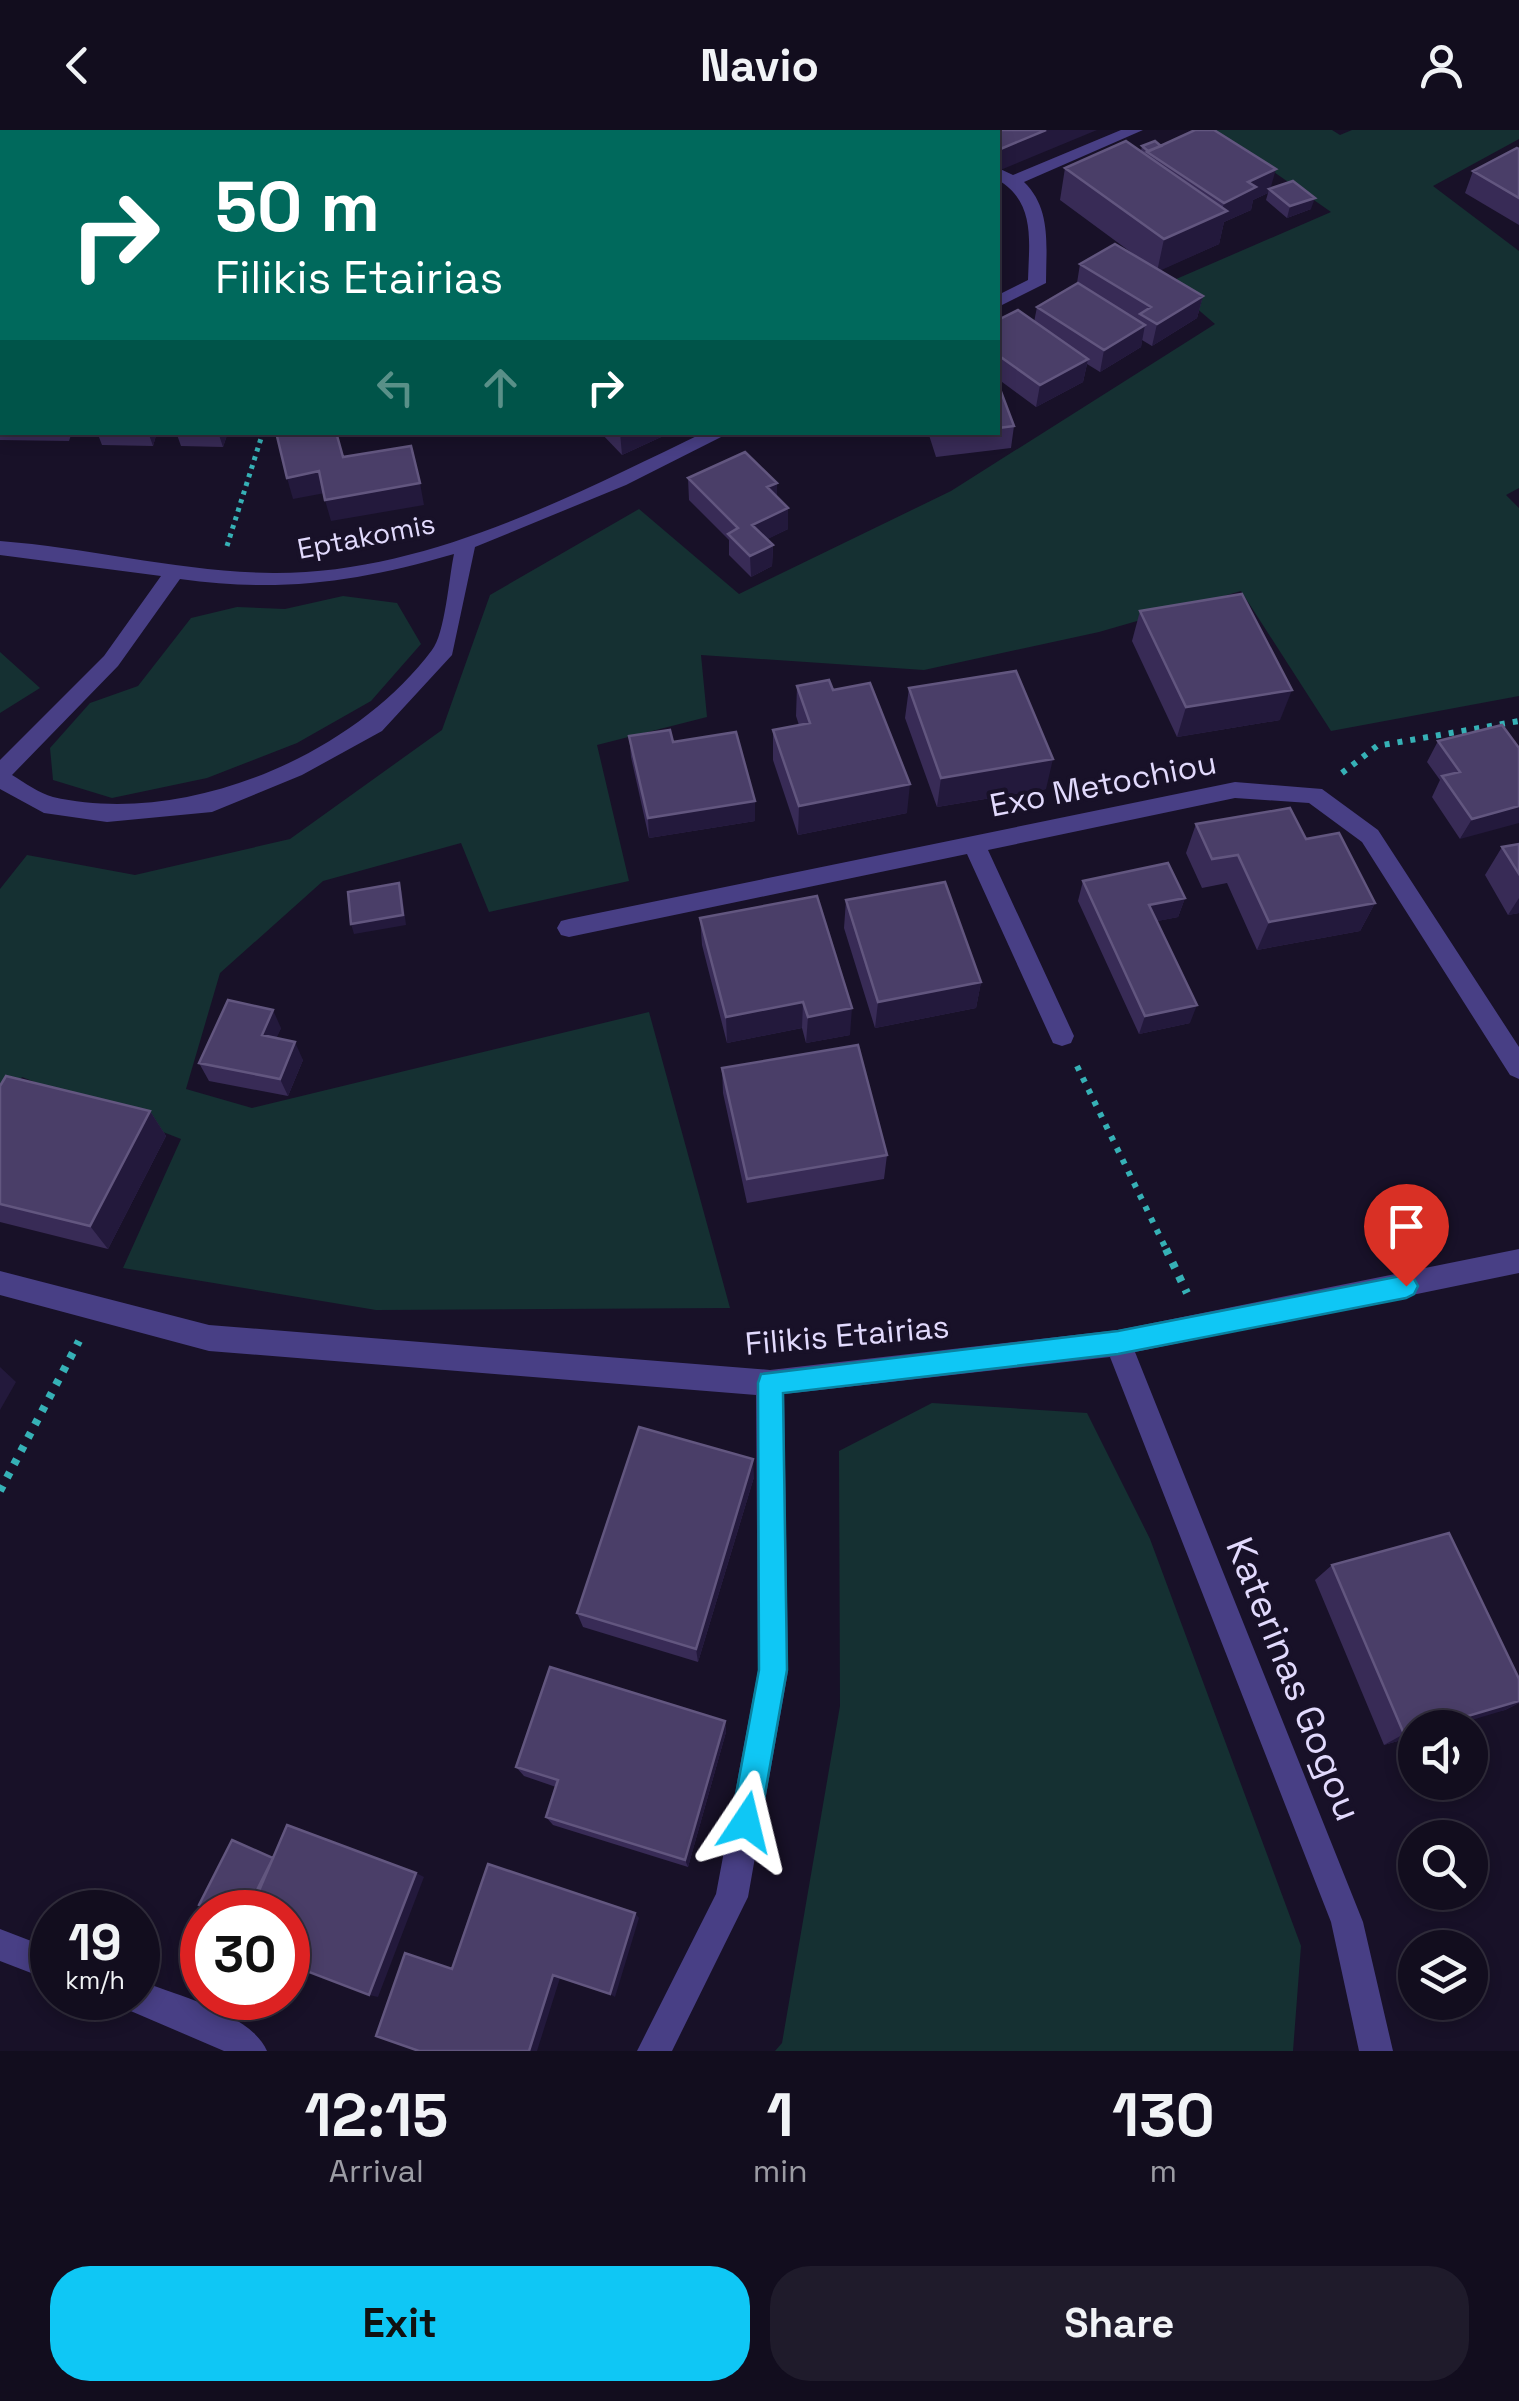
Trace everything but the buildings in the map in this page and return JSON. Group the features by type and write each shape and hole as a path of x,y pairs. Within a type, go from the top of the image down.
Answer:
{"street":[{"path":"1000,301 1037,283 1037,209 1006,177 1135,130"},
{"name":"Eptakomis","path":"0,548 57,550 174,573 280,580 386,567 466,544 715,435"},
{"path":"174,573 110,661 0,776 44,804 106,812 212,803 294,769 374,725 446,650 466,544"},
{"name":"Exo Metochiou","path":"569,928 1235,790 1314,796"},
{"path":"1314,796 1370,836 1519,1068"},
{"path":"972,843 1062,1036"},
{"name":"Filikis Etairias","path":"0,1283 209,1338 770,1383 1118,1342 1519,1261"},
{"name":"Katerinas Gogou","path":"1118,1342 1347,1922 1376,2051"},
{"path":"654,2051 732,1897 773,1670 770,1383"},
{"path":"0,1945 30,1957"},
{"path":"160,2006 227,2032 250,2051"}],"path":[{"path":"218,576 262,435"},
{"path":"1314,796 1377,746 1519,722"},
{"path":"1062,1036 1203,1326"},
{"path":"0,1490 97,1308"}],"green space":[{"path":"1214,130 1332,130 1340,135 1352,130 1519,130 1519,139 1433,186 1519,251 1519,488 1506,495 1519,508 1519,696 1331,731 1241,591 1099,632 924,670 701,655 707,717 597,745 629,881 489,912 461,843 323,881 220,973 186,1089 252,1108 649,1012 730,1308 376,1310 123,1268 181,1139 22,1077 0,1107 0,889 27,855 135,875 290,839 442,730 490,595 639,509 739,594 951,491 1215,324 1167,283 1331,212"},
{"path":"343,596 397,603 421,644 371,701 297,743 207,778 112,798 53,780 50,748 90,703 138,686 191,618 237,607 285,609"},
{"path":"0,652 40,688 0,713"},
{"path":"932,1403 1087,1413 1150,1539 1301,1946 1293,2051 775,2051 782,2043 840,1706 839,1451"}],"route":[{"path":"746,1822 773,1670 770,1383 1118,1342 1406,1286"}]}
